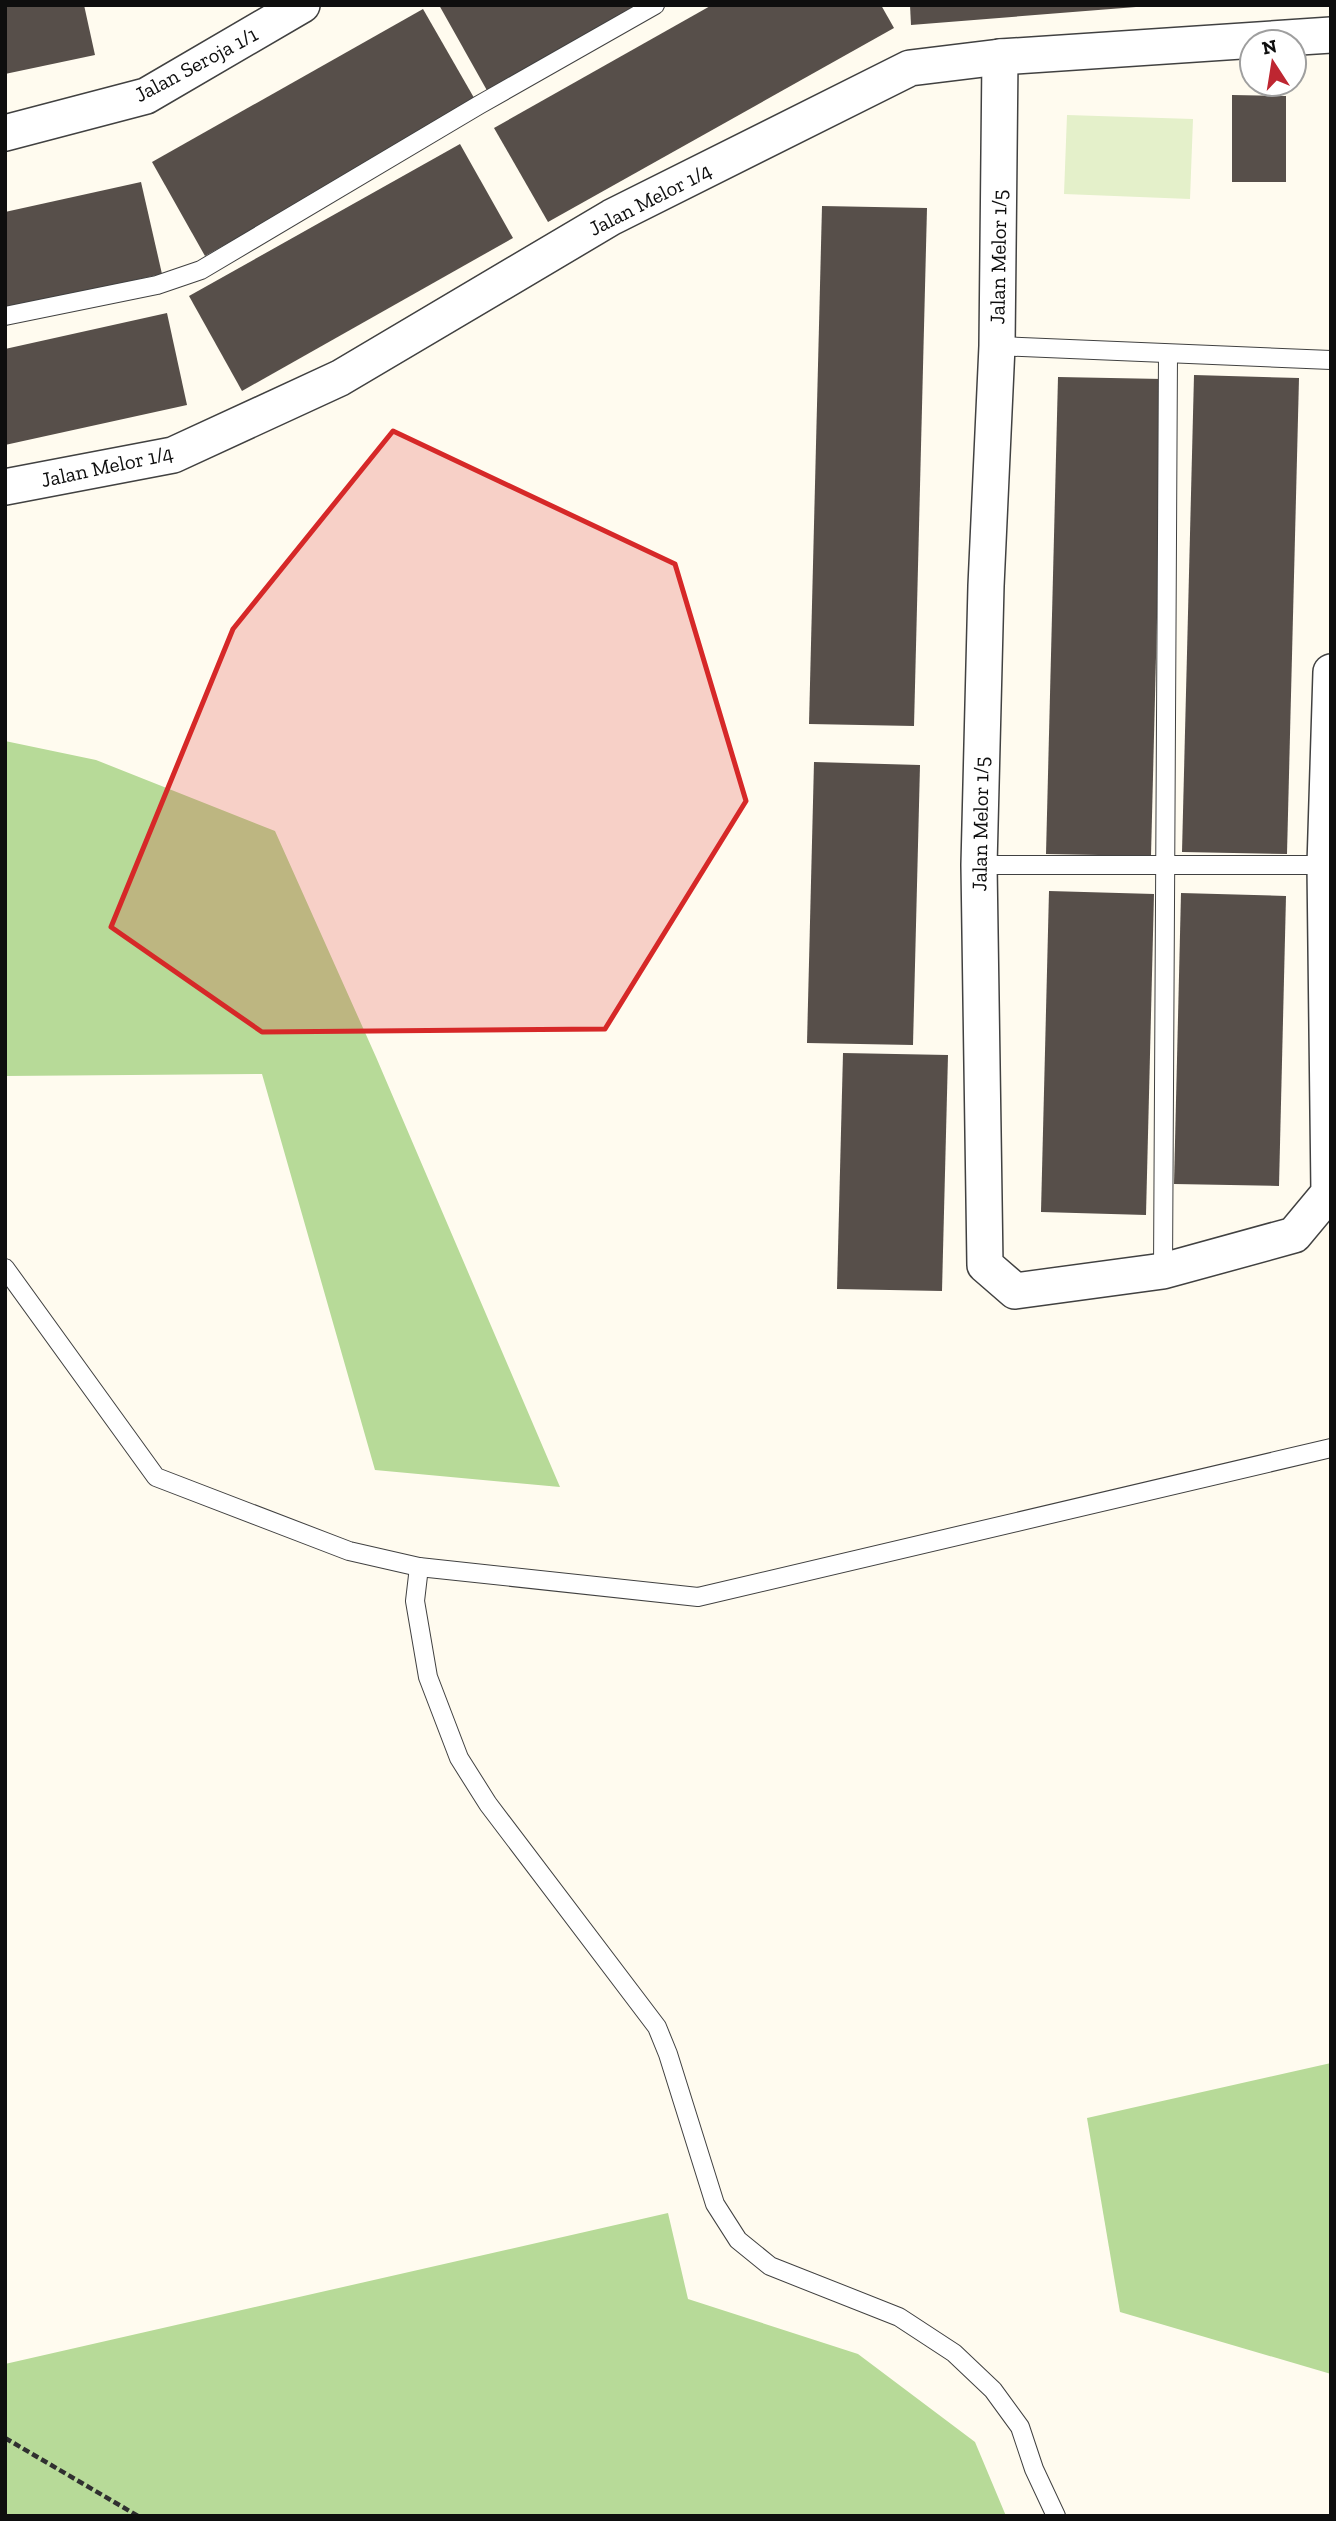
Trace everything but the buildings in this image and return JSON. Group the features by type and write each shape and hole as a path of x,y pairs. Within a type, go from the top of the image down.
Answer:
{"street":[{"name":"Jalan Seroja 1/1","path":"5,133 146,96 302,5"},
{"name":"Jalan Melor 1/4","path":"5,487 173,456 340,378 612,217 911,68 1000,57 1331,35"},
{"name":"Jalan Melor 1/5","path":"1000,57 997,346 986,586 979,865 985,1265 1015,1291 1163,1271 1294,1235 1329,1193 1325,865"},
{"path":"1325,865 1331,672"}],"lane":[{"path":"5,316 158,285 201,270 479,105 655,5"},
{"path":"997,346 1331,360"},
{"path":"1163,1271 1168,354"},
{"path":"979,865 1325,865"},
{"path":"5,1268 156,1477 349,1551 419,1567 698,1597 1331,1448"},
{"path":"419,1567 415,1601 428,1677 459,1758 488,1804 657,2027 715,2204 738,2240 770,2266 899,2317 954,2353 993,2390 1020,2427 1034,2469 1056,2516"}],"path":[{"path":"5,2438 138,2516"}],"highlighted area":[{"path":"393,431 675,564 746,801 605,1029 262,1032 111,927 233,629"}],"green space":[{"path":"1067,115 1193,119 1190,199 1064,194"},
{"path":"5,741 96,760 275,831 376,1057 560,1487 375,1470 262,1074 5,1076"},
{"path":"1331,2063 1331,2374 1120,2312 1087,2118"},
{"path":"668,2213 688,2299 858,2354 975,2442 1006,2516 5,2516 5,2364"}]}
